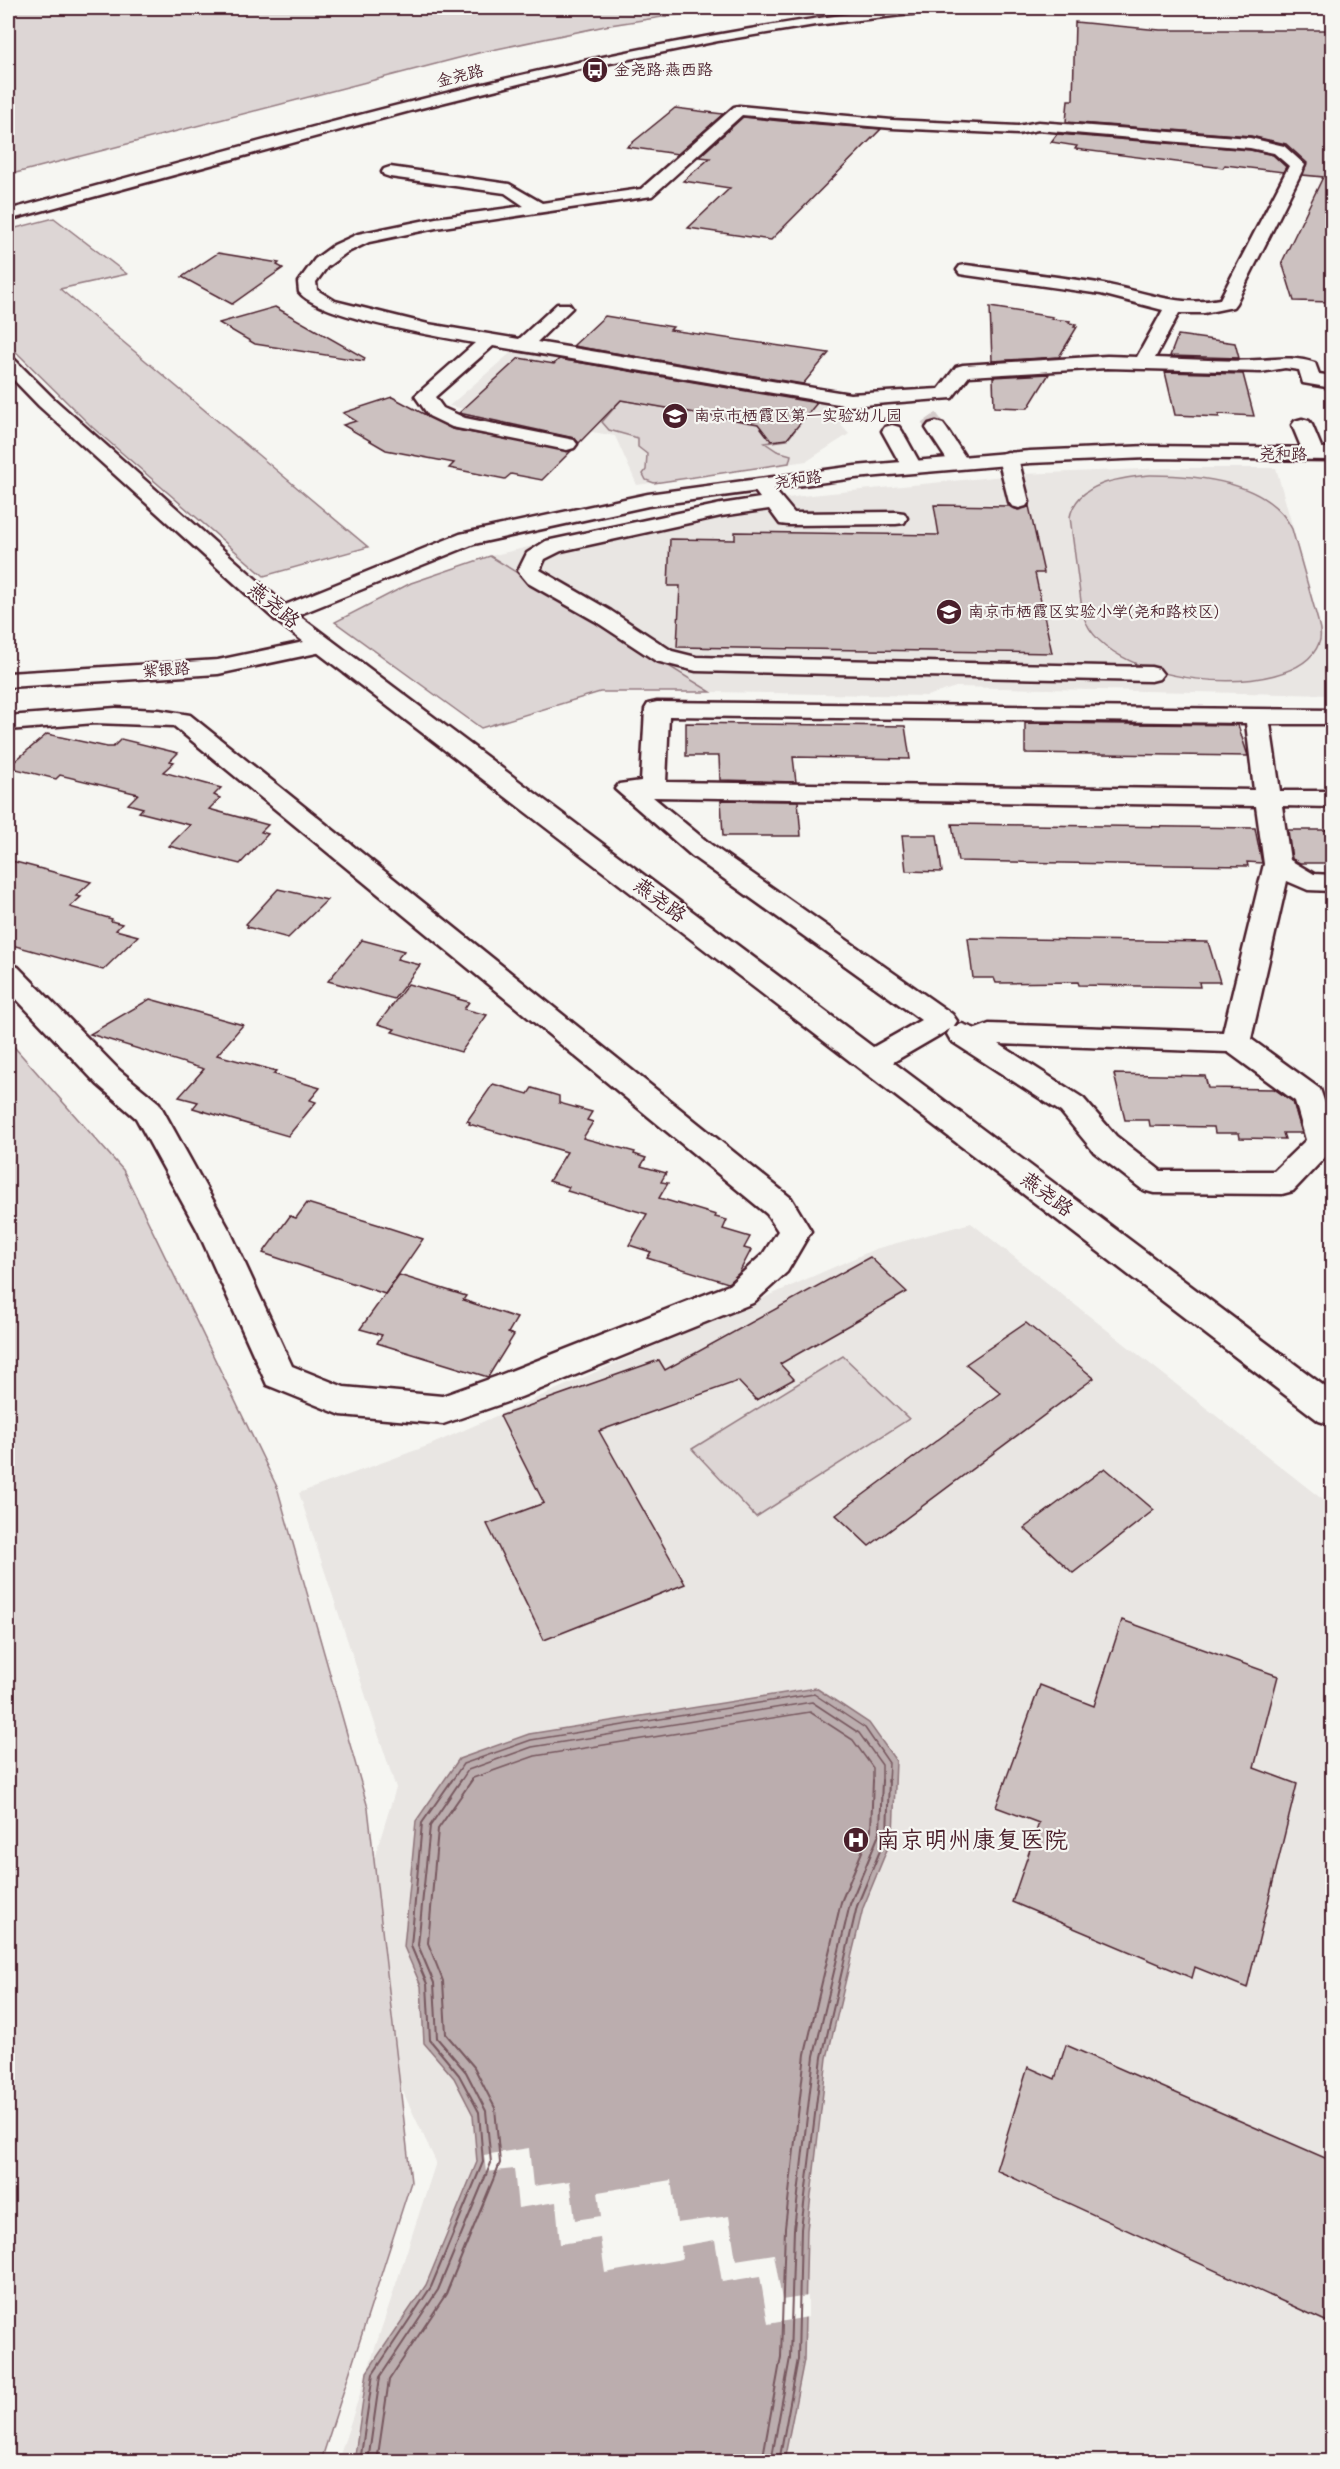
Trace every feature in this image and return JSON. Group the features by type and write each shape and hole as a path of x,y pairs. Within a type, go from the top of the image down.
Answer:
{"main road":[{"name":"金尧路","path":"122,169 453,82 575,54 688,31 841,8"},
{"name":"金尧路","path":"8,215 416,105 591,62 815,21 928,8"},
{"path":"966,270 1101,289 1173,306 1204,308 1227,303 1297,165 1279,149 1251,143 1038,126 1018,130 892,124 739,110 646,193 436,223 364,238 340,249 321,263 307,282 308,292 329,305 377,310 428,329 489,340 833,389 850,400 945,394 963,371 1107,362 1261,366 1272,363 1296,363 1308,367 1310,379 1332,382"},
{"path":"390,172 509,189 539,208"},
{"path":"1143,363 1173,306"},
{"path":"524,345 563,308"},
{"path":"489,340 425,396 429,404 436,412 459,423 567,444"},
{"name":"燕尧路","path":"8,364 46,402 282,614 1332,1411"},
{"path":"915,396 959,463"},
{"path":"873,399 912,467"},
{"path":"1302,425 1323,454"},
{"name":"尧和路","path":"282,614 468,539 648,500 767,493 912,467 1008,458 1148,452 1323,454"},
{"path":"1008,458 1019,502"},
{"path":"896,518 788,519 767,493 721,510 554,546 537,554 531,562 529,571 536,578 603,616 664,656 696,664 1151,674"},
{"name":"紫银路","path":"8,680 218,667 323,645"},
{"path":"653,789 657,709 1332,717"},
{"path":"8,723 76,715 152,715 181,720 779,1206 795,1231 775,1263 741,1294 508,1387 443,1410 341,1401 279,1375 214,1231 148,1111 108,1077 8,973"},
{"path":"1235,1042 1277,864 1257,716"},
{"path":"978,1044 989,1034 1235,1042 1309,1096 1322,1142 1282,1184 1154,1182 1105,1144 1072,1105 942,1021 701,850 628,789 1332,799"},
{"path":"1277,864 1308,882 1332,883"},
{"path":"872,1061 942,1021"}],"shaded area":[{"path":"8,8 721,8 610,25 478,53 8,175"},
{"path":"54,218 127,274 60,289 368,547 264,576 92,427 8,344 8,230"},
{"name":"南京市栖霞区第一实验幼儿园","path":"515,349 853,406 841,425 849,434 807,461 637,485 615,436 449,406"},
{"path":"621,400 795,430 787,440 765,443 777,451 791,455 789,463 654,483 646,480 643,474 646,470 647,454 638,447 638,438 609,430 602,422"},
{"name":"南京市栖霞区实验小学(尧和路校区)","path":"1167,468 1276,468 1332,667 1332,695 956,687 927,696 711,692 490,556 680,515 801,496 1023,474"},
{"path":"1151,475 1210,479 1230,484 1267,500 1281,513 1292,529 1320,629 1319,643 1303,663 1274,675 1237,680 1196,679 1156,671 1121,656 1095,635 1082,609 1070,517 1074,505 1081,496 1102,484"},
{"path":"490,556 711,692 600,692 481,728 335,622 411,583"},
{"path":"8,1040 123,1170 277,1487 368,1808 411,2182 321,2461 8,2461"},
{"name":"南京明州康复医院","path":"971,1223 1332,1507 1332,2461 338,2461 436,2162 381,2045 364,1891 396,1788 299,1493 430,1445 875,1249"},
{"path":"843,1356 909,1419 756,1517 692,1449"}],"water":[{"path":"816,1688 869,1723 896,1761 893,1835 863,1908 827,2058 807,2230 804,2360 784,2461 354,2462 367,2372 426,2285 477,2162 473,2115 454,2078 424,2043 421,1986 404,1947 416,1821 459,1759 529,1734"}],"pier":[{"path":"529,2148 533,2186 570,2181 575,2220 601,2216 598,2192 671,2180 677,2223 729,2216 736,2260 774,2254 782,2300 808,2296 808,2317 768,2324 760,2276 722,2282 715,2240 681,2246 682,2259 605,2273 600,2238 560,2244 556,2202 518,2208 514,2169 486,2172 484,2155"}],"building":[{"path":"1075,22 1160,30 1332,30 1332,302 1294,301 1282,262 1323,177 1303,175 1307,163 1286,144 1251,136 1066,122 1068,100 1073,100"},
{"path":"675,108 723,114 678,154 627,147"},
{"path":"743,117 881,129 771,240 688,228 730,188 683,181 710,158 699,157"},
{"path":"1057,134 1250,150 1273,155 1286,167 1283,172 1225,165 1223,168 1075,149 1077,146 1051,142"},
{"path":"218,253 279,263 277,265 283,268 232,304 182,277"},
{"path":"275,307 365,358 364,361 255,344 219,323"},
{"path":"990,307 1053,317 1051,319 1070,321 1069,323 1076,324 1074,327 1077,327 1059,357 992,361"},
{"path":"605,316 673,327 670,330 829,353 803,384 573,346"},
{"path":"1178,335 1235,343 1239,358 1170,356"},
{"path":"519,358 554,364 559,359 817,403 787,439 771,441 758,424 621,400 579,443 574,438 459,413"},
{"path":"1165,372 1243,374 1254,416 1175,415"},
{"path":"1049,374 1028,408 994,407 993,377"},
{"path":"392,397 452,429 571,451 542,480 511,474 505,479 449,468 454,463 386,450 343,425 356,421 343,413"},
{"path":"934,505 1009,506 1018,510 1029,506 1044,573 1035,573 1052,653 677,647 680,586 668,586 670,539 735,540 735,532 939,535"},
{"path":"686,723 905,726 910,759 793,757 796,782 720,780 719,756 686,756"},
{"path":"1025,723 1238,725 1248,756 1025,753"},
{"path":"47,734 107,747 113,747 121,739 178,753 170,761 174,762 163,772 221,788 214,795 220,798 209,809 268,825 261,832 268,834 240,864 169,846 190,825 139,812 143,808 128,804 138,794 60,775 56,779 8,767"},
{"path":"721,800 798,801 801,836 723,836"},
{"path":"952,824 1255,828 1262,863 1247,862 1248,866 958,861"},
{"path":"1288,830 1332,830 1332,863 1300,863 1292,859"},
{"path":"902,835 937,835 942,872 906,871"},
{"path":"8,860 91,882 76,896 81,897 70,907 112,919 111,921 122,924 116,930 138,936 103,970 8,944"},
{"path":"278,889 327,900 288,938 247,927 246,924"},
{"path":"968,938 1208,942 1220,982 1199,982 1200,987 1079,985 1078,982 996,983 994,978 973,978"},
{"path":"362,940 404,951 397,959 420,965 394,999 328,981"},
{"path":"408,984 459,998 469,1002 464,1009 487,1015 461,1052 392,1032 395,1029 378,1024"},
{"path":"150,999 243,1025 217,1055 276,1071 273,1074 320,1088 310,1100 316,1102 288,1136 193,1108 198,1102 179,1097 204,1069 90,1034"},
{"path":"1114,1074 1205,1076 1208,1088 1274,1089 1293,1102 1302,1133 1283,1133 1285,1139 1240,1138 1239,1133 1215,1133 1214,1127 1150,1126 1149,1120 1125,1120"},
{"path":"493,1084 528,1094 532,1088 559,1096 559,1103 592,1112 587,1120 593,1122 583,1138 635,1152 634,1154 646,1158 641,1166 666,1173 661,1182 668,1183 659,1198 716,1215 715,1217 727,1220 723,1229 750,1237 744,1248 751,1250 739,1273 728,1283 647,1258 651,1252 629,1245 647,1214 567,1191 569,1187 549,1181 567,1152 469,1124 470,1122 467,1121"},
{"path":"307,1203 423,1239 385,1294 263,1253 290,1216 296,1218"},
{"path":"870,1257 907,1292 780,1364 794,1379 756,1400 738,1381 599,1431 685,1584 544,1640 487,1524 544,1503 500,1416 659,1360 665,1370"},
{"path":"399,1275 466,1296 463,1300 517,1318 508,1333 514,1335 488,1377 377,1343 382,1335 360,1329"},
{"path":"1026,1323 1094,1378 869,1546 836,1515 1001,1393 966,1364"},
{"path":"1105,1468 1154,1510 1073,1573 1024,1528"},
{"path":"1122,1620 1278,1676 1254,1768 1297,1784 1247,1988 1195,1967 1192,1978 1012,1902 1039,1823 996,1807 1040,1685 1094,1706"},
{"path":"1066,2045 1332,2161 1332,2324 996,2170 1028,2067 1055,2079"}],"waterway":[{"path":"1147,8 1332,11"}],"tunnel":[{"path":"929,418 936,428"}],"place":[{"name":"金尧路·燕西路","path":"595,70"},
{"name":"南京市栖霞区第一实验幼儿园","path":"675,416"},
{"name":"南京市栖霞区实验小学(尧和路校区)","path":"949,612"},
{"name":"南京明州康复医院","path":"856,1840"}]}
